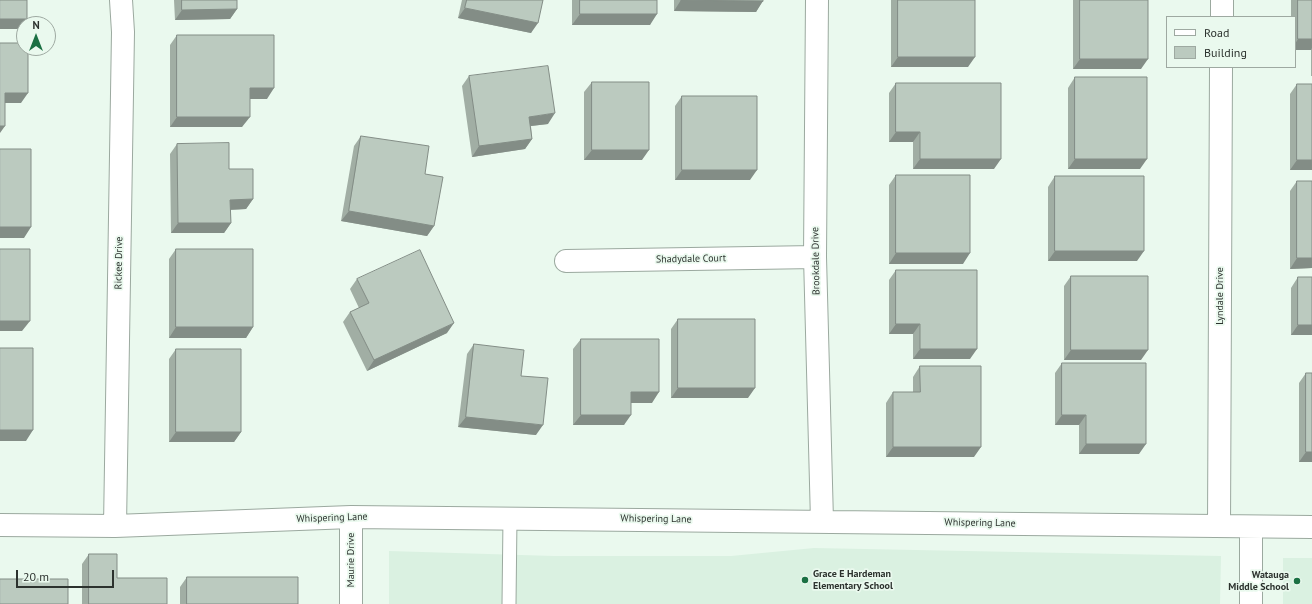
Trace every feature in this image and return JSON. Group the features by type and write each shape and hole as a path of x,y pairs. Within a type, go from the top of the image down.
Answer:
{"street":[{"name":"Rickee Drive","path":"115,526 123,32 121,0"},
{"name":"Brookdale Drive","path":"817,0 815,257 822,521"},
{"path":"1222,0 1222,16"},
{"name":"Lyndale Drive","path":"1219,526 1221,68"},
{"name":"Shadydale Court","path":"566,262 815,257"},
{"name":"Whispering Lane","path":"0,524 115,526 351,517 1312,527"},
{"name":"Maurie Drive","path":"351,517 351,604"},
{"path":"1251,526 1251,604"}],"lane":[{"path":"509,604 510,518"}],"shaded area":[{"name":"Grace E Hardeman Elementary School","path":"814,548 1221,556 1220,604 389,604 389,551 554,556 731,556"},
{"name":"Watauga Middle School","path":"1283,558 1312,558 1312,604 1283,604"}],"building":[{"path":"0,0 27,0 27,16 16,16 16,19 0,19"},
{"path":"182,0 237,0 237,9 182,10"},
{"path":"467,0 543,0 538,23 465,8"},
{"path":"580,0 657,0 657,14 580,14"},
{"path":"681,0 763,0 763,1"},
{"path":"898,0 975,0 975,57 898,57"},
{"path":"1080,0 1148,0 1148,59 1080,59"},
{"path":"1298,0 1312,0 1312,39 1298,39"},
{"path":"177,35 274,35 274,88 250,88 250,117 177,117"},
{"path":"0,43 16,43 16,56 28,56 28,93 5,93 5,126 0,126"},
{"path":"548,66 555,113 529,117 532,139 479,146 469,76"},
{"path":"1075,77 1147,77 1147,159 1075,159"},
{"path":"592,82 649,82 649,150 592,150"},
{"path":"896,83 1001,83 1001,159 920,159 920,132 896,132"},
{"path":"1297,84 1312,84 1312,160 1297,160"},
{"path":"682,96 757,96 757,170 682,170"},
{"path":"361,136 429,146 425,174 443,177 434,226 349,211"},
{"path":"229,143 229,169 253,169 253,199 230,200 231,223 178,223 177,144"},
{"path":"0,149 31,149 31,227 0,227"},
{"path":"896,175 970,175 970,253 896,253"},
{"path":"1055,176 1144,176 1144,251 1055,251"},
{"path":"1297,181 1312,181 1312,258 1297,258"},
{"path":"0,249 30,249 30,321 0,321"},
{"path":"176,249 253,249 253,327 176,327"},
{"path":"420,250 454,323 374,360 350,312 369,303 357,279"},
{"path":"896,270 977,270 977,349 920,349 920,324 896,324"},
{"path":"1071,276 1148,276 1148,350 1071,350"},
{"path":"1298,277 1312,277 1312,325 1298,325"},
{"path":"678,319 755,319 755,388 678,388"},
{"path":"581,339 659,339 659,392 631,392 631,415 581,415"},
{"path":"474,344 524,350 521,376 548,378 543,425 466,417"},
{"path":"0,348 33,348 33,430 0,430"},
{"path":"176,349 241,349 241,432 176,432"},
{"path":"1062,363 1146,363 1146,444 1086,444 1086,415 1062,415"},
{"path":"920,366 981,366 981,447 893,447 893,392 920,392"},
{"path":"1306,373 1312,373 1312,452 1306,452"},
{"path":"89,554 117,554 117,578 167,578 167,604 89,604"},
{"path":"187,577 298,577 298,604 187,604"},
{"path":"0,579 68,579 68,604 0,604"}],"place":[{"name":"Grace E Hardeman Elementary School","path":"805,580"},
{"name":"Watauga Middle School","path":"1297,581"}]}
